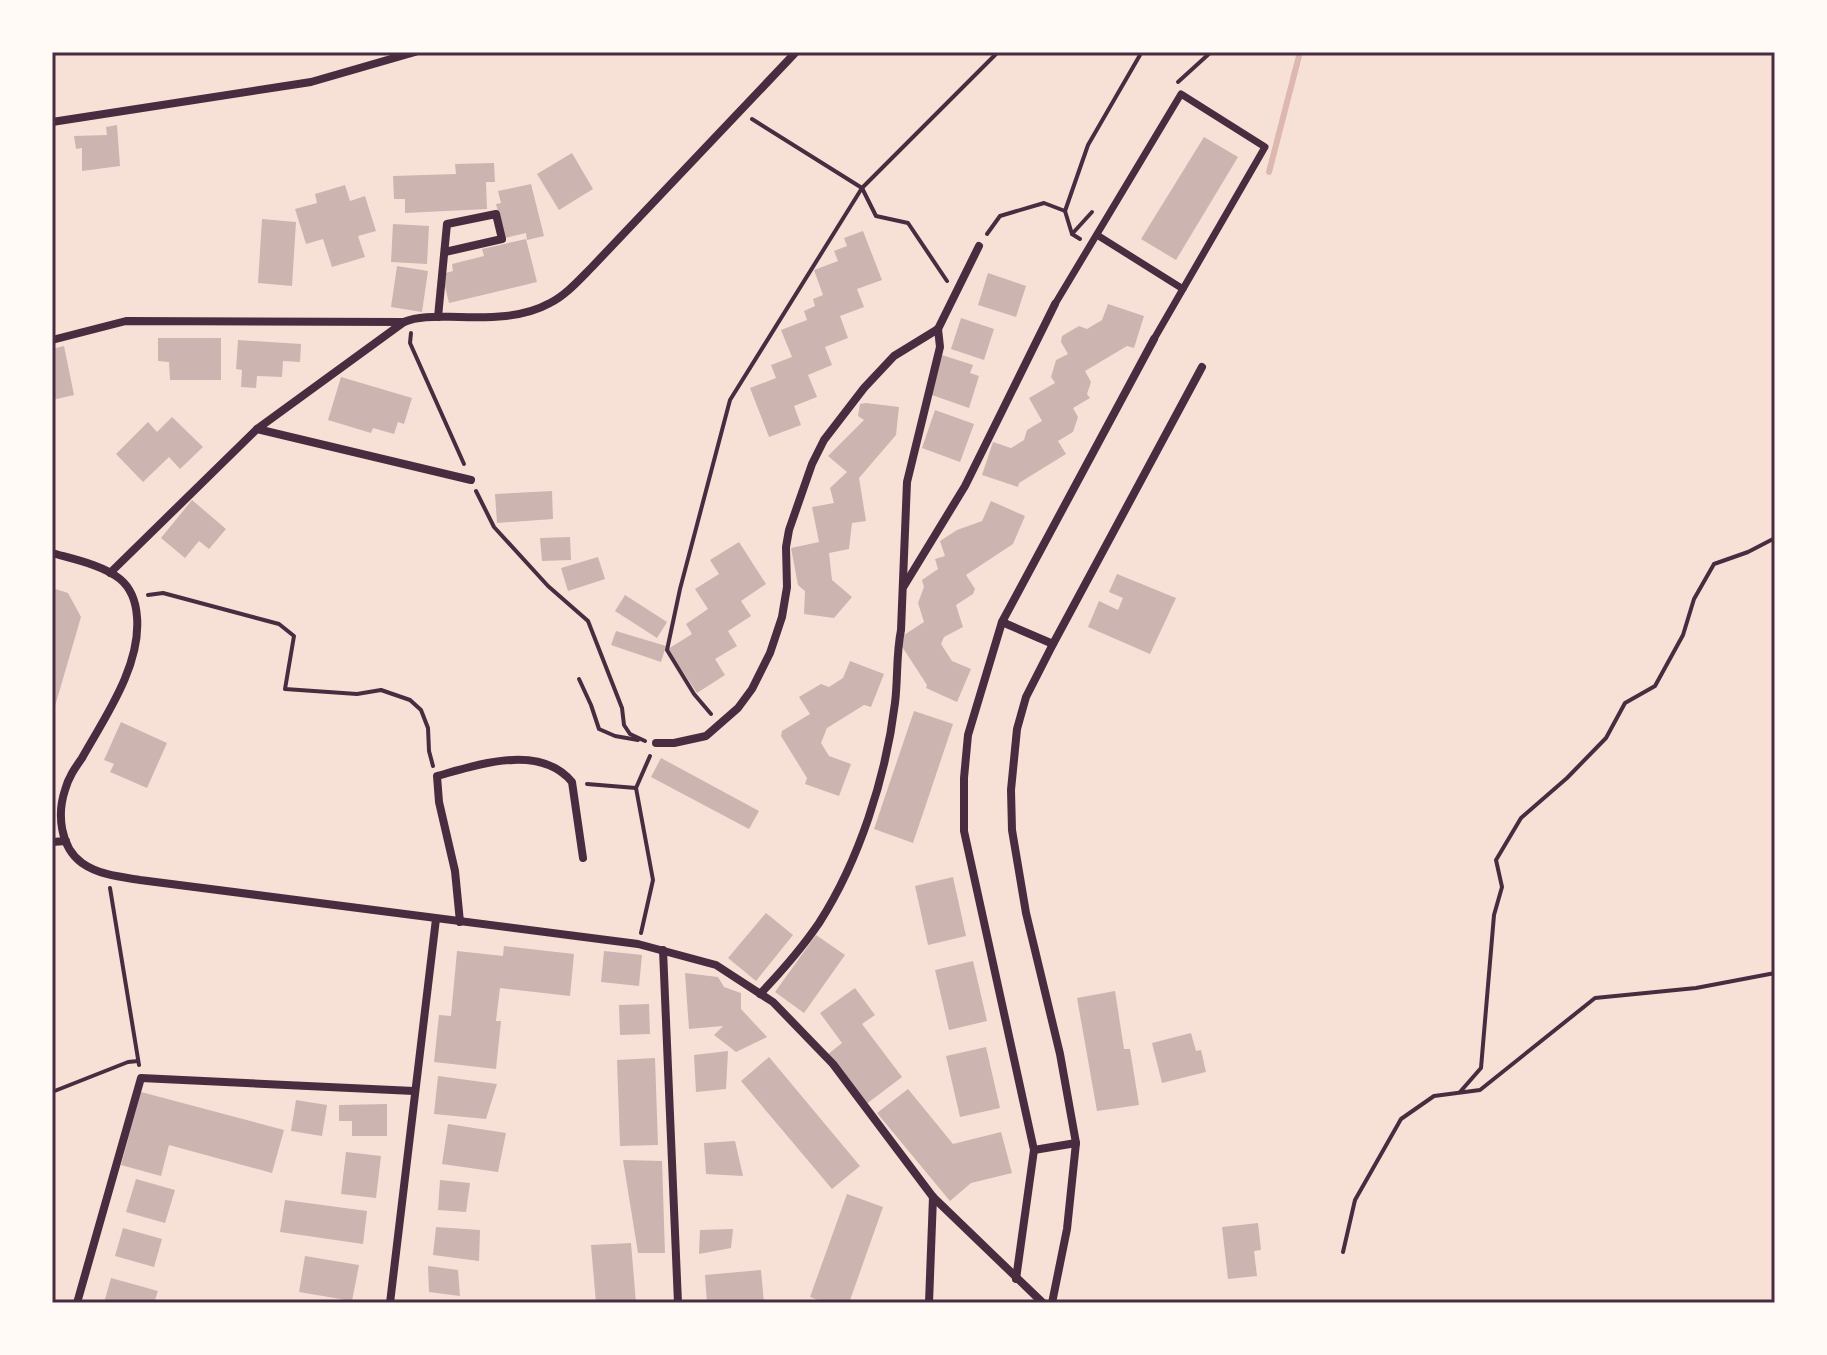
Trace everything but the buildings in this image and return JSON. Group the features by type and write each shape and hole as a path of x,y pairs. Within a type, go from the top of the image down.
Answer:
{"street":[{"path":"52,122 311,82 415,52"},
{"path":"52,340 126,321 490,318 539,308 563,295 644,216 796,52"},
{"path":"903,586 965,486 1055,304 1181,94 1265,147 1154,339 1002,622 968,735 964,831 1034,1150 1016,1279"},
{"path":"438,317 447,224 496,214 502,239 445,252"},
{"path":"1097,235 1183,289"},
{"path":"656,743 674,743 706,736 745,699 770,653 782,617 787,587 786,547 792,517 824,440 864,388 894,356 938,329 979,246"},
{"path":"110,573 257,429 408,320"},
{"path":"760,994 819,922 855,853 879,786 895,703 907,482 940,347 938,329"},
{"path":"1052,1303 1067,1229 1076,1143 1060,1054 1026,913 1011,819 1011,775 1021,713 1053,644 1202,367"},
{"path":"257,429 471,480"},
{"path":"52,553 110,573 124,583 133,596 138,627 131,660 116,694 65,789 61,822 66,841 82,863 108,874 242,895 638,944 716,965 773,1002 833,1064 933,1197 1043,1303"},
{"path":"1002,622 1053,644"},
{"path":"460,922 455,871 439,802 437,776 496,760 520,760 565,774 572,782 583,858"},
{"path":"52,842 66,841"},
{"path":"390,1303 436,919"},
{"path":"663,950 678,1303"},
{"path":"77,1303 141,1078 414,1091"},
{"path":"1034,1150 1076,1143"},
{"path":"929,1303 933,1197"}],"path":[{"path":"720,724 694,694 667,650 730,400 862,188 998,52"},
{"path":"1097,235 1084,242 1072,234 1065,211 1088,145 1140,55"},
{"path":"739,111 862,188 876,216 908,223 956,293"},
{"path":"979,246 1000,216 1044,203 1065,211"},
{"path":"408,320 410,343 494,527 548,586 588,621 622,708 624,725 630,734 641,740"},
{"path":"1460,1092 1481,1068 1494,915 1502,887 1496,860 1521,818 1606,738 1625,703 1655,686 1683,635 1694,599 1714,564 1775,538"},
{"path":"133,596 163,593 279,624 294,636 285,689 357,694 381,690 410,700 421,710 428,728 429,751 437,776"},
{"path":"579,679 599,729 615,736 656,743 636,788 653,880 638,944"},
{"path":"572,782 636,788"},
{"path":"108,874 141,1078"},
{"path":"1343,1252 1355,1200 1401,1119 1434,1096 1480,1090 1595,998 1696,988 1775,973"},
{"path":"52,1092 128,1062 138,1061"}],"waterway":[{"path":"1269,172 1300,52"}]}
